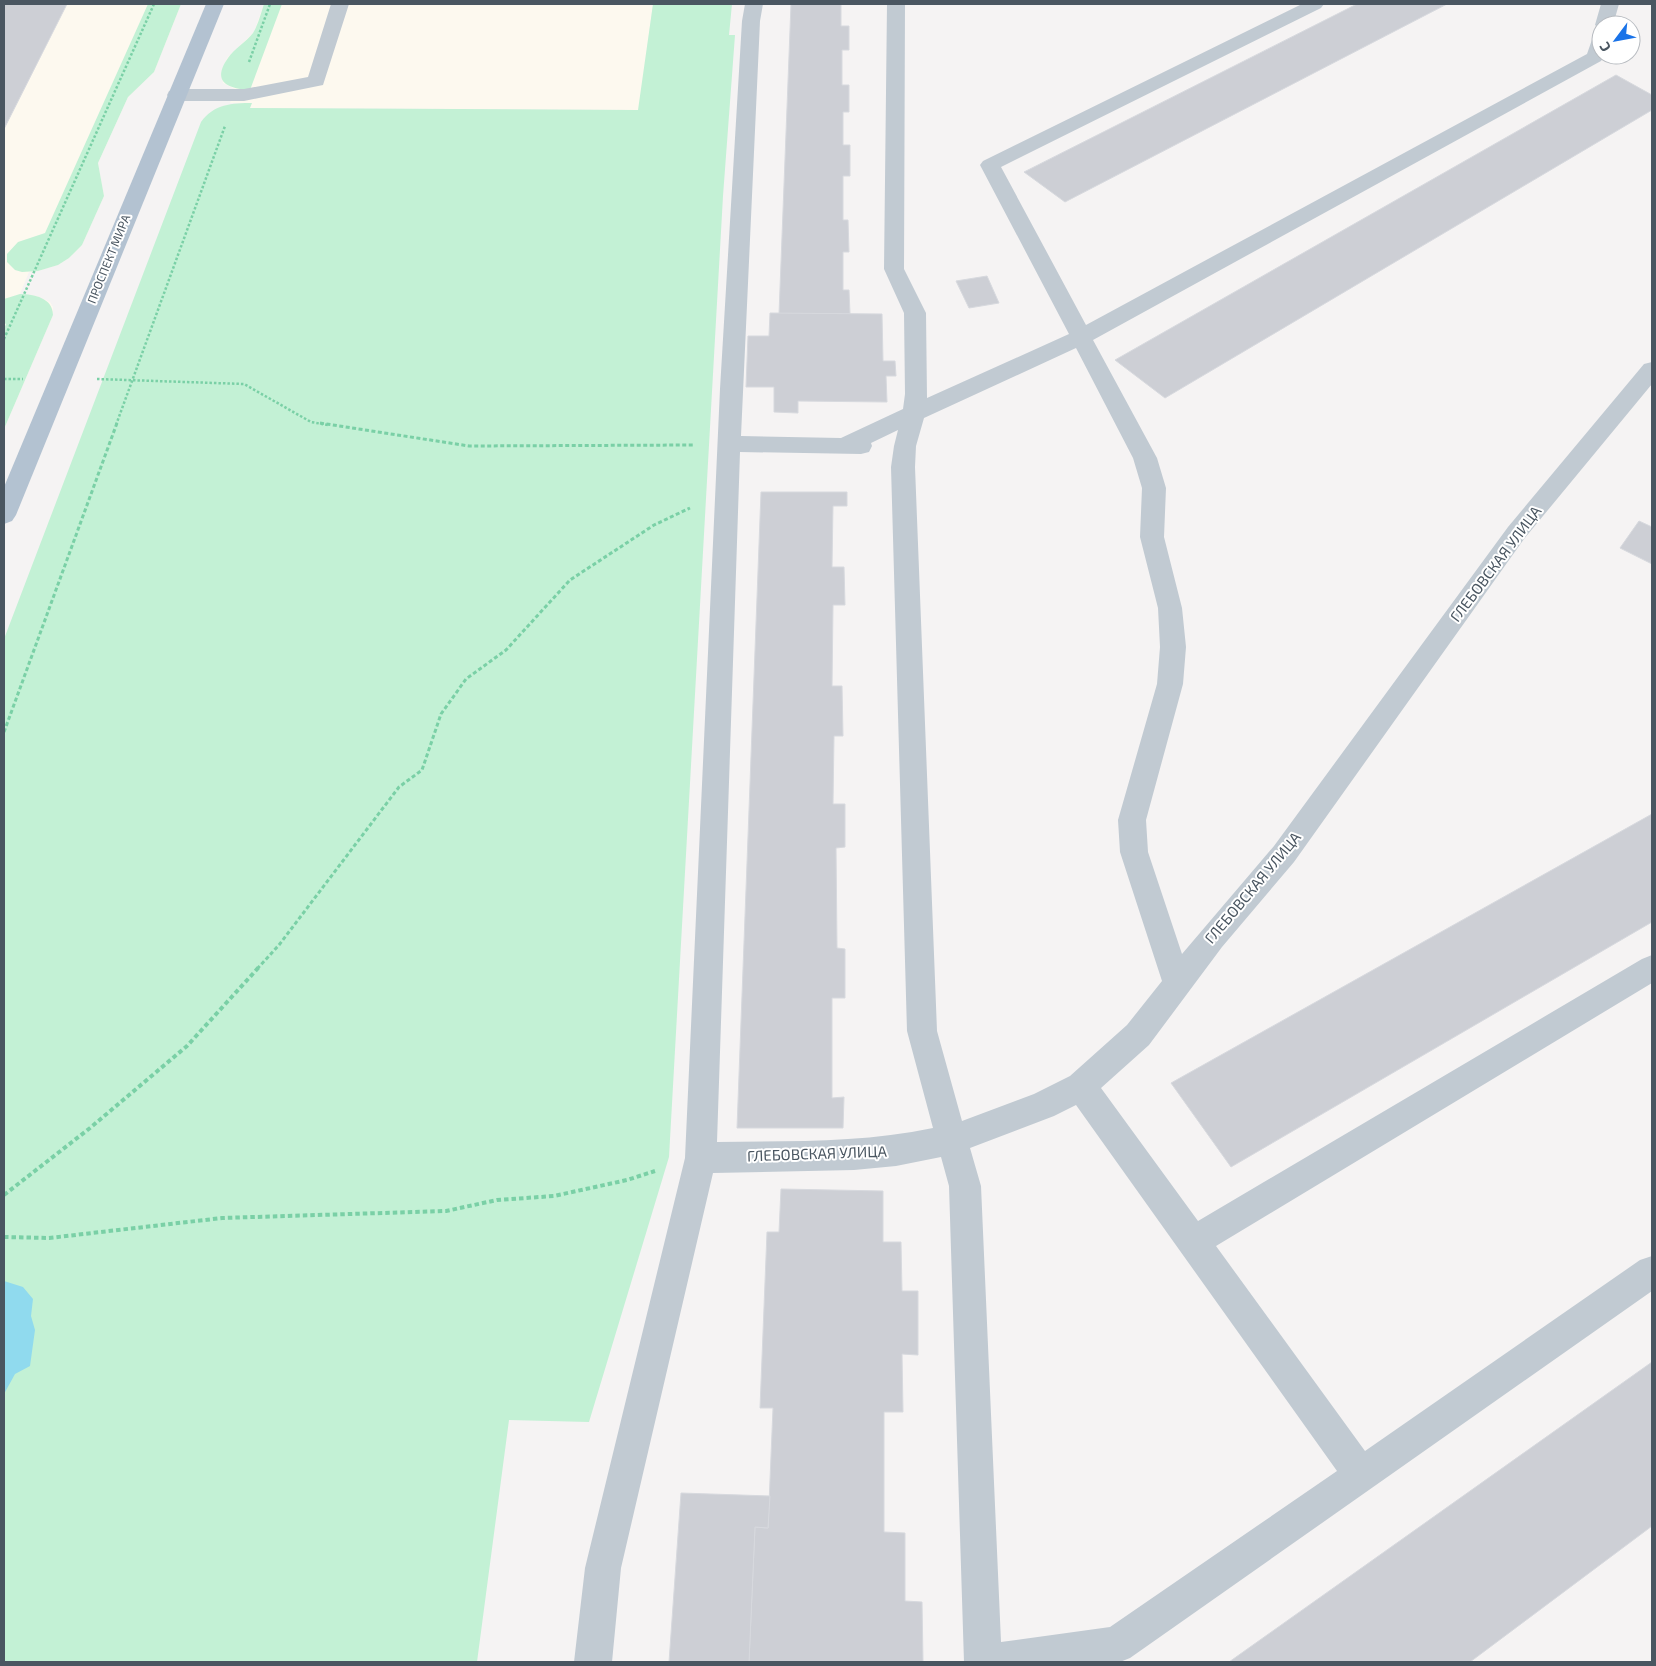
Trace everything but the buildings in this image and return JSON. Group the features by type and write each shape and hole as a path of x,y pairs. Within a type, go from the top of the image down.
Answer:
{"main road":[{"name":"ПРОСПЕКТ МИРА","path":"4,515 215,4"}],"street":[{"path":"176,95 236,95 316,81 340,4"},
{"path":"593,1662 603,1568 702,1158 729,444 750,31 754,4"},
{"path":"896,4 894,269 915,313 916,394 914,413 905,446 903,467 922,1031 954,1140 965,1186 983,1662"},
{"path":"1177,982 1134,852 1132,820 1170,684 1173,647 1170,608 1152,537 1154,488 1145,458 990,165 1315,4"},
{"path":"843,446 1081,337 1591,58"},
{"name":"ГЛЕБОВСКАЯ УЛИЦА","path":"702,1158 854,1155 896,1151 954,1140 1043,1106 1081,1086 1138,1035 1212,938 1284,854 1516,533 1649,378"},
{"path":"729,444 905,446"},
{"path":"1194,1242 1652,968"},
{"path":"1081,1086 1360,1474"},
{"path":"994,1662 1117,1645 1652,1272"}],"path":[{"path":"4,339 154,4"},
{"path":"4,732 270,4"},
{"path":"132,379 244,384 311,422 469,446 729,444"},
{"path":"4,1195 90,1128 188,1046 279,945 399,787 422,770 441,714 466,679 506,650 570,580 654,525 727,491"},
{"path":"4,1237 49,1238 222,1218 446,1211 497,1200 554,1196 627,1180 702,1158"}],"shaded area":[{"path":"4,4 181,4 154,72 128,97 98,163 104,196 82,245 69,258 58,265 29,272 20,294 37,296 50,302 53,307 53,315 4,429"},
{"path":"264,4 653,4 639,110 250,108 251,103 230,103 235,89 223,83 221,73 227,58 254,32"}],"green space":[{"path":"148,4 181,4 154,72 128,97 98,163 104,196 82,245 69,258 58,265 38,271 22,272 15,270 7,262 7,254 18,242 45,233"},
{"path":"264,4 282,4 250,90 229,86 224,83 222,78 223,66 253,33"},
{"path":"653,4 732,4 729,35 735,35 723,196 669,1157 589,1422 509,1420 477,1662 4,1662 4,639 201,122 218,108 231,104 245,103 252,103 250,108 638,110"},
{"path":"20,294 42,298 50,305 53,315 4,429 4,329 6,324 4,323 4,299"}],"water":[{"path":"4,1281 23,1287 33,1299 31,1316 35,1330 30,1366 15,1374 4,1394"}]}
